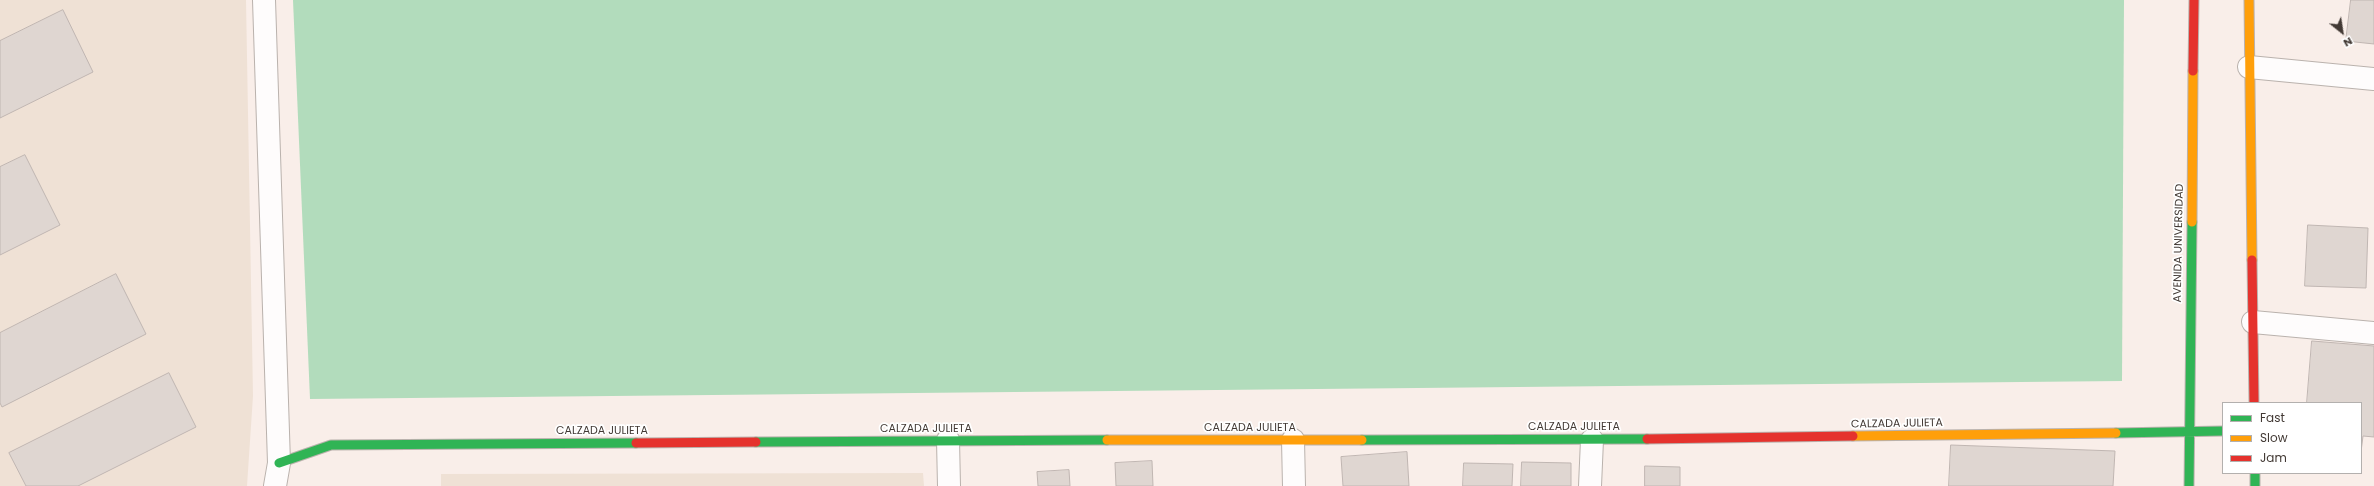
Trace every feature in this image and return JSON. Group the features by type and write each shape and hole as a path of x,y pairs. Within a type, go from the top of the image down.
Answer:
{"street":[{"path":"264,0 279,463 275,486"},
{"name":"AVENIDA UNIVERSIDAD","path":"2189,486 2188,432 2194,0"},
{"path":"2249,0 2254,402"},
{"path":"2249,68 2374,79"},
{"path":"2253,322 2374,333"},
{"name":"CALZADA JULIETA","path":"279,463 331,445 948,440 1592,440 2188,432 2222,430"},
{"path":"948,440 949,486"},
{"path":"1293,440 1294,486"},
{"path":"1590,486 1592,440"},
{"path":"2255,474 2255,486"}],"shaded area":[{"path":"0,0 246,0 253,396 247,486 0,486"},
{"path":"923,473 924,486 441,486 441,474"}],"green space":[{"path":"293,0 2124,0 2122,381 310,399"}],"building":[{"path":"2351,0 2374,0 2374,44 2346,41"},
{"path":"63,10 93,72 0,118 0,41"},
{"path":"25,155 60,225 0,255 0,167"},
{"path":"2308,225 2368,228 2366,288 2305,286"},
{"path":"116,274 146,334 2,407 0,403 0,333"},
{"path":"2312,341 2374,346 2374,437 2363,436 2362,444 2362,402 2307,402"},
{"path":"169,373 196,427 78,486 26,486 9,453"},
{"path":"1951,445 2115,451 2113,486 1949,486"},
{"path":"1407,452 1409,486 1343,486 1341,457"},
{"path":"1152,461 1153,486 1116,486 1115,463"},
{"path":"1522,462 1571,463 1571,486 1521,486"},
{"path":"1464,463 1513,464 1512,486 1463,486"},
{"path":"1645,466 1680,467 1680,486 1645,486"},
{"path":"1069,470 1070,486 1038,486 1037,472"}],"traffic: fast":[{"path":"2189,486 2192,222"},
{"path":"2116,433 2222,431"},
{"path":"1362,440 1647,439"},
{"path":"756,442 1107,440"},
{"path":"279,463 331,445 636,443"},
{"path":"2255,474 2255,486"}],"traffic: slow":[{"path":"2249,0 2252,260"},
{"path":"2192,222 2193,71"},
{"path":"1853,436 2116,433"},
{"path":"1107,440 1362,440"}],"traffic: jam":[{"path":"2193,71 2194,0"},
{"path":"2252,260 2254,402"},
{"path":"1647,439 1853,436"},
{"path":"636,443 756,442"}]}
